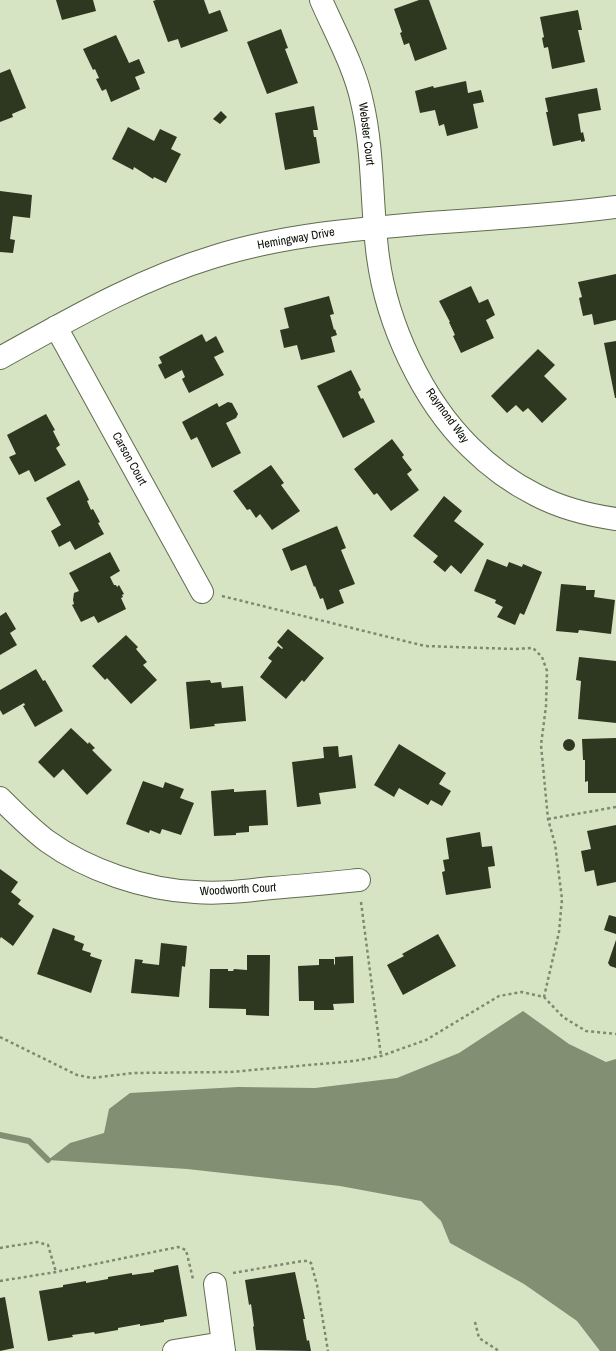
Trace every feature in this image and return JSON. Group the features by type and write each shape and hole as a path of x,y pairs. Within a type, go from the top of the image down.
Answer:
{"street":[{"name":"Webster Court","path":"321,0 354,75 362,101 367,128 375,227"},
{"name":"Hemingway Drive","path":"0,358 102,302 136,286 174,270 253,246 294,238 375,227 565,214 616,207"},
{"name":"Raymond Way","path":"375,227 378,258 384,288 393,319 418,376 435,404 452,427 490,466 536,495 589,515 616,520"},
{"name":"Carson Court","path":"56,327 202,592"},
{"name":"Woodworth Court","path":"0,798 19,817 48,841 84,862 118,877 155,887 195,892 234,892 359,880"},
{"path":"174,1351 224,1347 212,1280"}],"path":[{"path":"202,592 424,646 514,650 532,648 542,657 547,671 546,706 541,745 548,819 555,844 562,899 559,932 544,997"},
{"path":"548,819 616,807"},
{"path":"359,880 381,1056"},
{"path":"0,1037 77,1075 92,1078 133,1073 230,1072 354,1061 381,1056 426,1040 499,996 522,992 544,997 563,1017 586,1031 616,1034"},
{"path":"0,1248 37,1242 48,1245 56,1272"},
{"path":"0,1281 56,1272 178,1247 186,1250 212,1280 308,1261 311,1263 317,1285 328,1351"},
{"path":"475,1322 479,1338 499,1351"}],"shaded area":[{"path":"523,1011 569,1044 606,1062 616,1059 616,1351 600,1351 577,1321 524,1284 450,1243 441,1221 421,1201 340,1186 187,1169 48,1160 70,1143 104,1133 109,1109 130,1093 238,1087 315,1088 397,1078 459,1053"}],"building":[{"path":"56,0 93,0 96,11 62,20"},
{"path":"204,0 209,14 220,10 228,31 181,48 178,39 168,42 153,1"},
{"path":"419,0 429,0 447,49 415,61 409,43 404,45 400,33 402,32 394,9"},
{"path":"578,10 582,30 578,30 585,62 552,69 548,47 544,48 542,38 544,37 540,17"},
{"path":"281,29 288,48 285,49 298,83 267,94 247,42"},
{"path":"116,35 129,63 139,59 145,73 135,77 140,89 111,102 106,89 102,91 96,79 99,78 95,69 93,70 83,49"},
{"path":"10,69 26,108 12,114 13,117 0,122 0,73"},
{"path":"466,81 468,93 481,90 484,102 473,104 478,128 447,136 444,124 439,126 435,110 420,113 415,91 433,86 434,88"},
{"path":"597,88 601,110 578,114 581,133 583,132 585,141 581,142 581,140 553,146 546,112 548,112 545,98"},
{"path":"314,106 318,130 313,130 314,137 316,137 320,163 285,170 275,113"},
{"path":"221,111 227,117 220,124 213,119"},
{"path":"128,127 154,141 160,129 177,137 171,149 181,154 166,183 154,177 153,179 134,167 133,170 112,159"},
{"path":"0,191 32,195 30,218 13,216 10,239 15,240 13,253 0,252"},
{"path":"616,274 616,320 594,325 592,314 583,316 579,298 582,297 578,282"},
{"path":"471,286 479,303 488,299 495,315 486,320 494,338 461,353 453,336 455,335 450,322 439,301"},
{"path":"329,296 334,314 330,315 337,335 331,337 335,352 301,360 297,345 284,348 280,330 289,328 284,308"},
{"path":"202,334 206,342 216,336 224,352 214,357 224,375 189,393 182,379 185,377 182,370 165,379 158,365 162,363 159,357"},
{"path":"616,341 616,398 615,398 604,343"},
{"path":"538,349 555,365 544,376 567,399 542,423 528,408 523,412 516,405 507,413 491,396"},
{"path":"351,370 361,390 358,392 361,399 363,398 375,422 343,438 317,386"},
{"path":"228,402 232,403 238,414 236,418 226,423 241,453 212,468 197,437 191,440 182,422 217,403 219,407"},
{"path":"46,414 55,430 53,431 60,445 56,448 66,465 35,482 29,470 19,475 9,457 16,454 7,435"},
{"path":"392,439 404,455 402,457 412,470 407,474 419,490 391,511 377,493 374,495 354,469"},
{"path":"271,465 284,483 281,485 300,511 272,530 260,514 256,518 250,509 247,510 233,491"},
{"path":"79,480 89,500 87,501 91,510 93,509 104,534 75,550 70,541 59,547 51,531 61,525 46,498"},
{"path":"444,496 462,511 454,521 484,544 461,574 451,565 445,572 433,562 438,556 413,536"},
{"path":"337,526 346,548 341,550 355,584 339,590 344,603 327,610 323,598 320,599 315,586 314,587 306,565 291,571 282,549"},
{"path":"110,552 120,571 110,577 114,585 117,587 119,585 124,594 121,598 126,609 98,623 94,616 81,622 72,605 74,604 74,593 79,591 69,573"},
{"path":"487,559 507,567 509,562 522,567 523,564 542,572 524,615 520,613 515,625 497,617 503,607 495,603 496,600 474,591"},
{"path":"561,584 586,586 586,590 595,590 594,597 615,600 611,634 579,630 578,633 556,631"},
{"path":"6,612 16,629 10,633 17,645 0,655 0,616"},
{"path":"288,629 324,658 304,682 302,680 286,699 260,677 272,661 268,658 278,646 282,649 283,648 277,642"},
{"path":"126,635 138,647 136,649 147,662 143,665 157,680 131,704 107,678 105,680 92,666"},
{"path":"579,657 616,661 616,723 578,719 581,681 576,680"},
{"path":"36,669 43,681 45,680 63,711 35,727 23,706 25,705 24,703 3,715 0,710 0,690"},
{"path":"210,680 211,683 221,682 222,688 243,686 246,721 214,724 215,726 190,729 186,682"},
{"path":"71,728 88,744 89,742 95,748 92,750 112,770 87,795 63,769 54,778 38,762"},
{"path":"616,738 616,793 588,793 588,781 585,782 585,760 583,760 582,739"},
{"path":"567,739 571,739 575,745 571,751 567,751 563,747 563,743"},
{"path":"399,744 446,773 439,784 451,791 442,806 431,800 428,805 399,788 394,797 374,785"},
{"path":"338,746 339,757 352,755 356,788 319,793 321,804 297,807 292,762 324,758 323,747"},
{"path":"143,781 163,788 165,782 184,789 180,798 194,803 181,835 162,829 160,834 150,830 149,833 126,824"},
{"path":"234,789 234,792 266,790 268,825 249,826 249,832 236,833 236,835 214,836 211,791"},
{"path":"616,825 616,882 597,886 594,870 585,872 581,851 591,849 587,831"},
{"path":"480,832 482,847 492,846 495,866 488,867 491,888 446,895 442,872 445,871 443,860 449,859 446,838"},
{"path":"0,869 18,882 11,892 21,900 18,904 34,916 13,946 1,937 0,939"},
{"path":"609,915 616,917 616,934 604,930"},
{"path":"53,928 75,936 74,940 84,944 82,950 91,953 90,956 102,960 91,993 37,974"},
{"path":"438,934 456,966 403,995 387,965 404,956 402,954"},
{"path":"616,940 616,968 610,966 608,963"},
{"path":"161,943 187,946 185,967 182,966 179,997 131,993 135,959 143,960 142,963 159,965"},
{"path":"247,955 270,955 269,1016 246,1015 246,1009 209,1008 210,969 228,969 228,971 233,971 234,969 247,970"},
{"path":"353,956 354,1003 333,1004 334,1010 314,1010 314,1001 299,1001 298,966 319,965 319,959 334,959 334,965 335,957"},
{"path":"178,1265 187,1316 164,1320 164,1322 140,1326 140,1324 95,1334 94,1332 72,1335 73,1337 48,1341 39,1291 86,1281 86,1283 108,1279 108,1277 132,1273 132,1275 154,1272 154,1270"},
{"path":"295,1272 305,1319 303,1319 307,1341 309,1340 311,1351 256,1350 251,1304 249,1305 245,1280"},
{"path":"5,1297 14,1348 0,1351 0,1298"}],"waterway":[{"path":"0,1135 29,1141 48,1160"}]}
